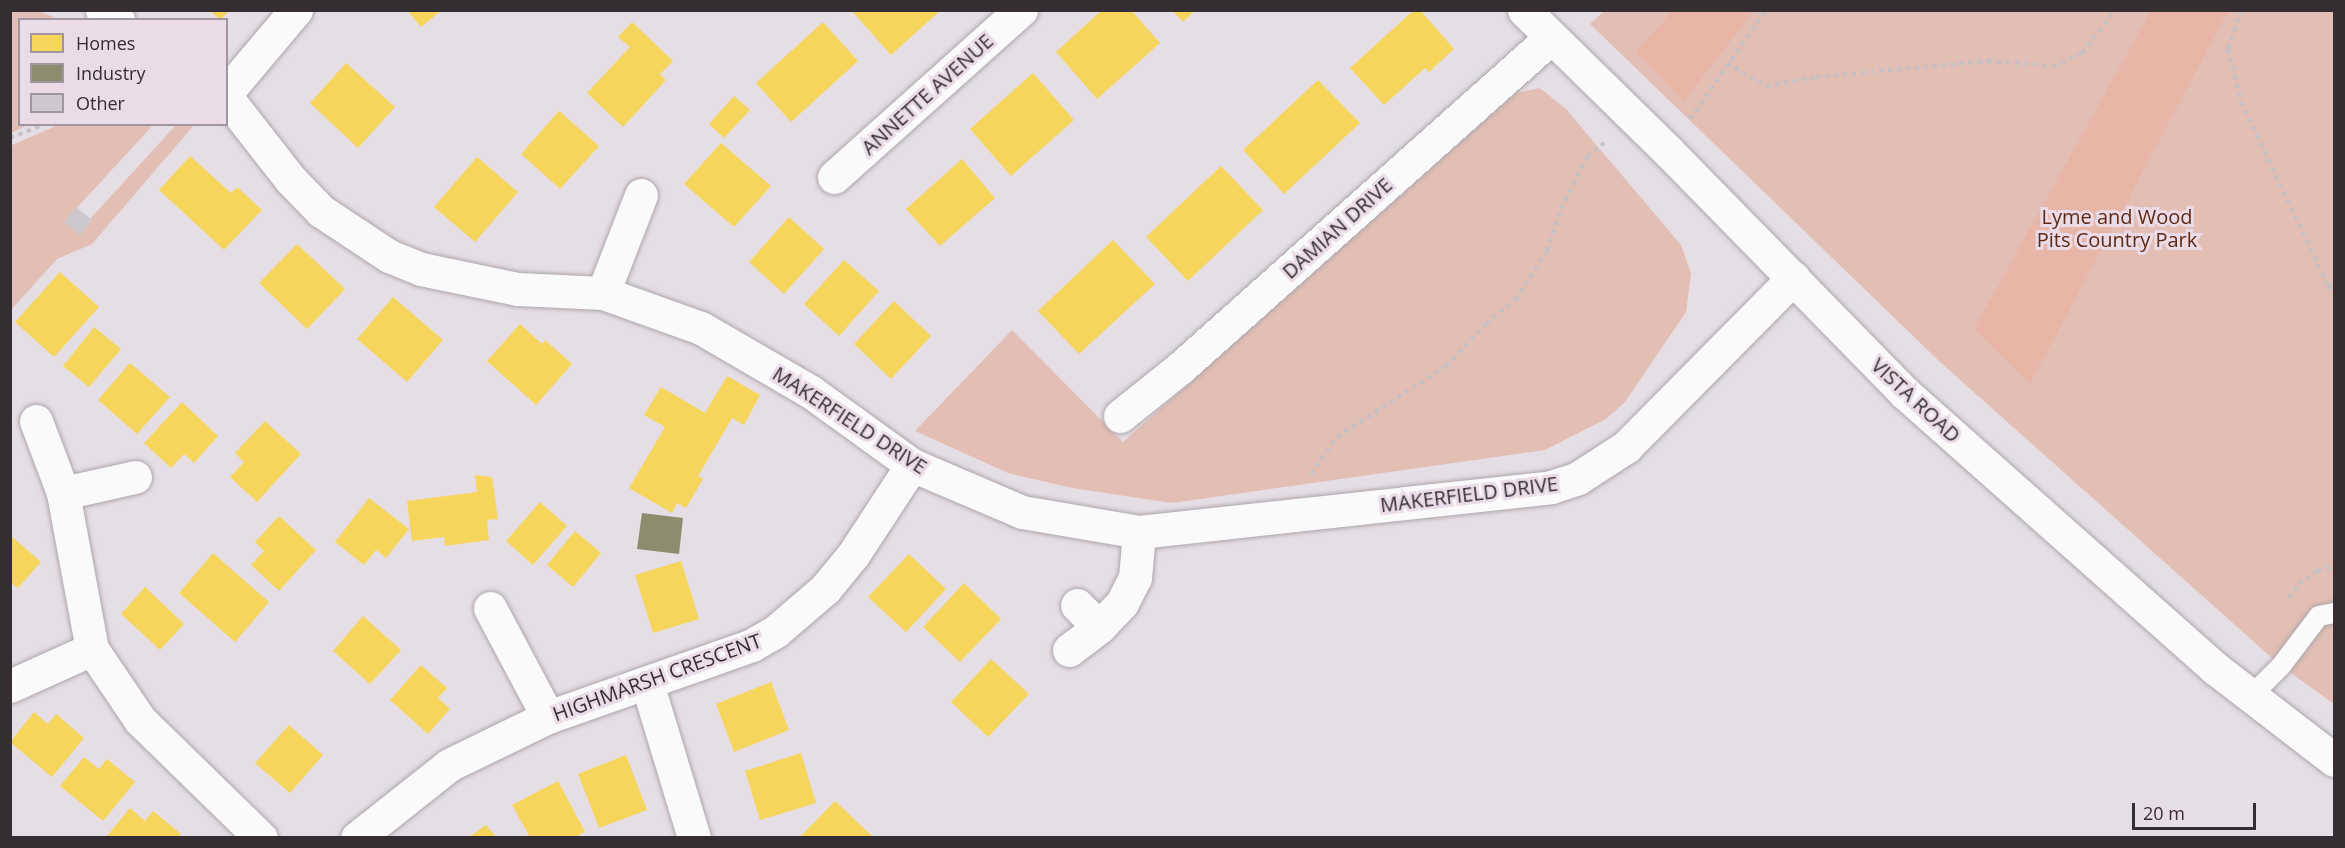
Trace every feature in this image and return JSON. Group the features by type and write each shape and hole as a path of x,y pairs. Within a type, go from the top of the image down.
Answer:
{"street":[{"path":"102,10 115,18"},
{"path":"228,93 296,10"},
{"name":"ANNETTE AVENUE","path":"834,177 1021,10"},
{"name":"VISTA ROAD","path":"1524,10 1668,151 1905,393 2216,669 2334,760"},
{"name":"DAMIAN DRIVE","path":"1120,416 1179,368 1551,38"},
{"name":"MAKERFIELD DRIVE","path":"228,98 290,179 321,211 389,256 422,269 518,290 603,293 701,328 811,392 912,465 1022,512 1139,532 1551,487 1578,478 1626,447 1792,278"},
{"path":"603,293 641,195"},
{"path":"36,421 63,493 92,649 140,720 261,837"},
{"name":"HIGHMARSH CRESCENT","path":"357,837 449,765 548,717 752,645 800,613 825,589 853,555 912,465"},
{"path":"63,493 135,477"},
{"path":"1069,650 1088,616 1122,603 1135,578 1139,532"},
{"path":"490,608 548,717"},
{"path":"10,686 92,649"},
{"path":"647,683 694,837"}],"lane":[{"path":"2251,696 2281,666 2319,616 2334,613"}],"path":[{"path":"1668,151 1766,10"},
{"path":"1727,63 1766,86 1816,76 1988,61 2053,66 2082,53 2115,10"},
{"path":"2241,10 2228,49 2241,102 2328,286 2334,290"},
{"path":"10,138 39,126"},
{"path":"1307,480 1338,437 1446,366 1486,324 1515,300 1547,250 1561,209 1587,157 1606,142"}],"green space":[{"path":"11,10 39,11 56,18 18,18 18,126 26,126 11,133"},
{"name":"Lyme and Wood Pits Country Park","path":"1605,10 2334,11 2334,704 2281,666 1939,361 1590,24"},
{"path":"1540,88 1566,109 1681,245 1691,273 1686,312 1625,402 1606,419 1545,450 1172,503 1072,488 1008,473 915,431 1012,330 1123,442 1516,93"},
{"path":"56,126 152,126 64,222 80,235 90,219 175,126 193,126 92,244 57,259 11,310 10,146"}],"shaded area":[{"path":"1673,10 1754,11 1684,101 1636,52"},
{"path":"2151,11 2228,11 2030,384 1974,329"}],"building: Homes":[{"path":"209,10 229,10 223,18 219,18"},
{"path":"407,10 442,10 421,27"},
{"path":"851,10 941,10 891,55"},
{"path":"1102,10 1131,10 1160,43 1097,99 1056,52"},
{"path":"1172,10 1196,10 1183,22"},
{"path":"1414,10 1420,10 1454,49 1429,72 1425,68 1384,105 1350,68"},
{"path":"632,22 673,61 660,74 666,80 623,127 587,93 630,47 618,37"},
{"path":"823,22 858,61 791,122 756,83"},
{"path":"346,63 395,107 358,148 310,103"},
{"path":"1033,73 1074,120 1011,176 970,129"},
{"path":"1318,80 1360,123 1284,194 1243,150"},
{"path":"734,96 750,110 724,138 709,124"},
{"path":"559,111 599,146 560,189 521,154"},
{"path":"721,143 771,186 734,227 684,184"},
{"path":"190,156 231,193 237,187 262,210 224,250 159,190"},
{"path":"477,157 518,192 475,242 434,207"},
{"path":"962,159 995,198 940,246 906,209"},
{"path":"1221,166 1263,210 1188,281 1146,237"},
{"path":"789,217 824,249 784,294 749,262"},
{"path":"1113,240 1155,284 1079,354 1038,311"},
{"path":"297,244 345,289 307,329 259,283"},
{"path":"844,260 879,291 839,336 804,304"},
{"path":"60,272 99,307 54,357 15,322"},
{"path":"393,297 443,340 407,382 357,339"},
{"path":"894,301 931,336 891,379 854,344"},
{"path":"520,324 542,344 545,340 572,364 536,405 487,361"},
{"path":"94,327 121,349 89,387 63,366"},
{"path":"130,363 170,397 137,434 98,400"},
{"path":"727,376 760,395 744,425 732,418 698,476 703,479 686,508 677,503 672,513 629,488 665,427 644,415 661,387 705,413"},
{"path":"182,402 218,436 194,463 184,454 171,468 144,443"},
{"path":"265,421 301,454 257,502 230,477 244,462 235,453"},
{"path":"475,475 492,477 498,519 487,520 489,540 445,546 444,537 412,541 407,501 477,492"},
{"path":"369,498 409,529 386,558 376,550 364,565 335,542"},
{"path":"540,502 567,526 533,565 506,541"},
{"path":"279,516 316,550 279,591 251,565 264,551 255,542"},
{"path":"575,531 601,553 573,587 547,565"},
{"path":"10,535 41,562 18,588 10,582"},
{"path":"213,553 269,602 235,642 179,593"},
{"path":"909,554 946,589 906,632 868,597"},
{"path":"681,561 699,619 653,633 635,575"},
{"path":"964,583 1001,619 960,662 923,627"},
{"path":"145,587 184,624 160,650 121,614"},
{"path":"363,616 401,650 370,684 333,651"},
{"path":"991,659 1029,694 988,737 951,702"},
{"path":"421,665 447,688 438,698 450,709 428,734 390,700"},
{"path":"771,682 789,730 734,752 716,704"},
{"path":"34,712 48,724 56,714 84,738 52,777 10,742"},
{"path":"289,725 323,755 290,793 255,763"},
{"path":"801,753 816,803 760,820 745,771"},
{"path":"626,755 647,810 599,828 578,774"},
{"path":"84,757 99,769 107,759 135,782 103,821 60,786"},
{"path":"558,781 585,832 576,837 530,837 512,805"},
{"path":"835,801 872,836 800,837"},
{"path":"130,808 145,821 153,811 181,834 178,837 106,837"},
{"path":"486,825 496,837 469,837"}],"building: Industry":[{"path":"642,513 683,518 679,554 637,549"}],"building: Other":[{"path":"76,207 92,220 80,235 64,222"}]}
